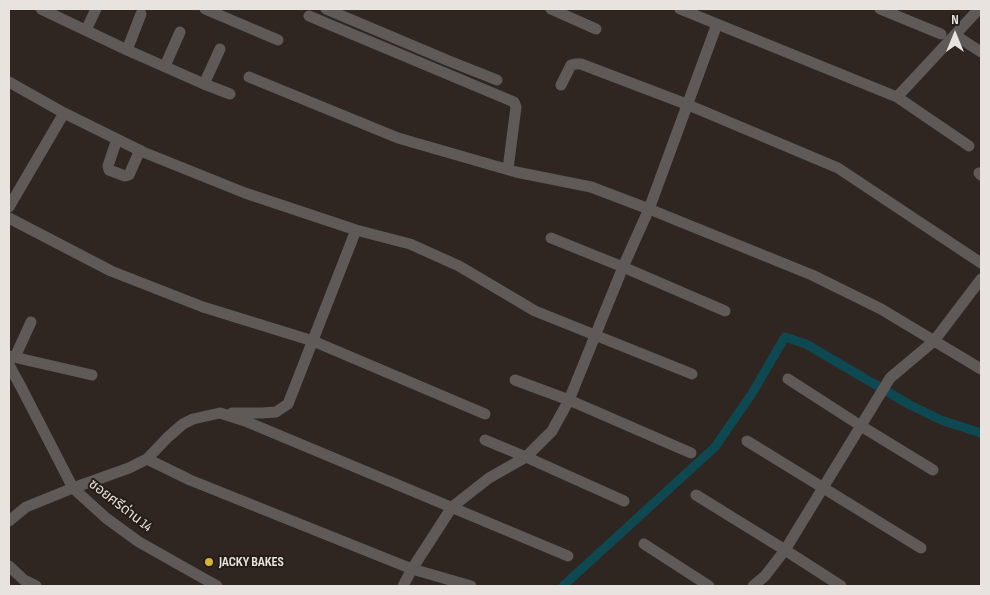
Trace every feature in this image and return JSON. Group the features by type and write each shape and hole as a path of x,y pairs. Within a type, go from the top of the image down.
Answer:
{"street":[{"path":"86,30 96,9"},
{"path":"205,9 278,40"},
{"path":"326,9 497,80"},
{"path":"551,9 596,29"},
{"path":"680,9 897,97 969,146"},
{"path":"880,9 941,34"},
{"path":"897,97 979,9"},
{"path":"46,10 127,50 230,94"},
{"path":"127,50 142,14"},
{"path":"309,16 514,102 516,107 508,169"},
{"path":"403,586 452,507 489,478 526,457 552,431 569,400 623,267 649,209 717,24"},
{"path":"165,66 180,32"},
{"path":"955,35 981,52"},
{"path":"204,84 220,49"},
{"path":"560,85 571,66 580,64 686,104 838,168 981,263"},
{"path":"249,77 398,138 508,169 591,187 649,209 812,275 881,309 981,369"},
{"path":"9,82 64,113 140,150 246,193 356,230 410,244 459,266 535,311 692,374"},
{"path":"9,208 64,113"},
{"path":"117,139 108,166 110,170 126,176 129,175 140,150"},
{"path":"9,218 111,271 203,307 314,341 485,414"},
{"path":"9,521 26,507 129,468 147,459 168,437 183,424 193,419 220,413 276,412 288,404 356,230"},
{"path":"551,238 725,311"},
{"path":"753,586 765,576 785,550 890,378 934,341 981,279"},
{"path":"31,322 11,359 92,375"},
{"name":"ซอยศรีด่าน 14","path":"11,359 22,386 73,488 106,518 139,542 217,586"},
{"path":"788,379 933,470"},
{"path":"515,380 569,400 691,452"},
{"path":"220,413 246,421 568,556"},
{"path":"485,440 624,501"},
{"path":"747,441 921,548"},
{"path":"147,459 190,480 412,569 471,586"},
{"path":"696,495 841,586"},
{"path":"644,544 709,586"},
{"path":"9,566 24,580 36,586"}],"waterway":[{"path":"563,586 715,447 751,395 785,337 806,344 910,405 941,420 981,433"}],"place":[{"name":"JACKY BAKES","path":"209,562"}]}
